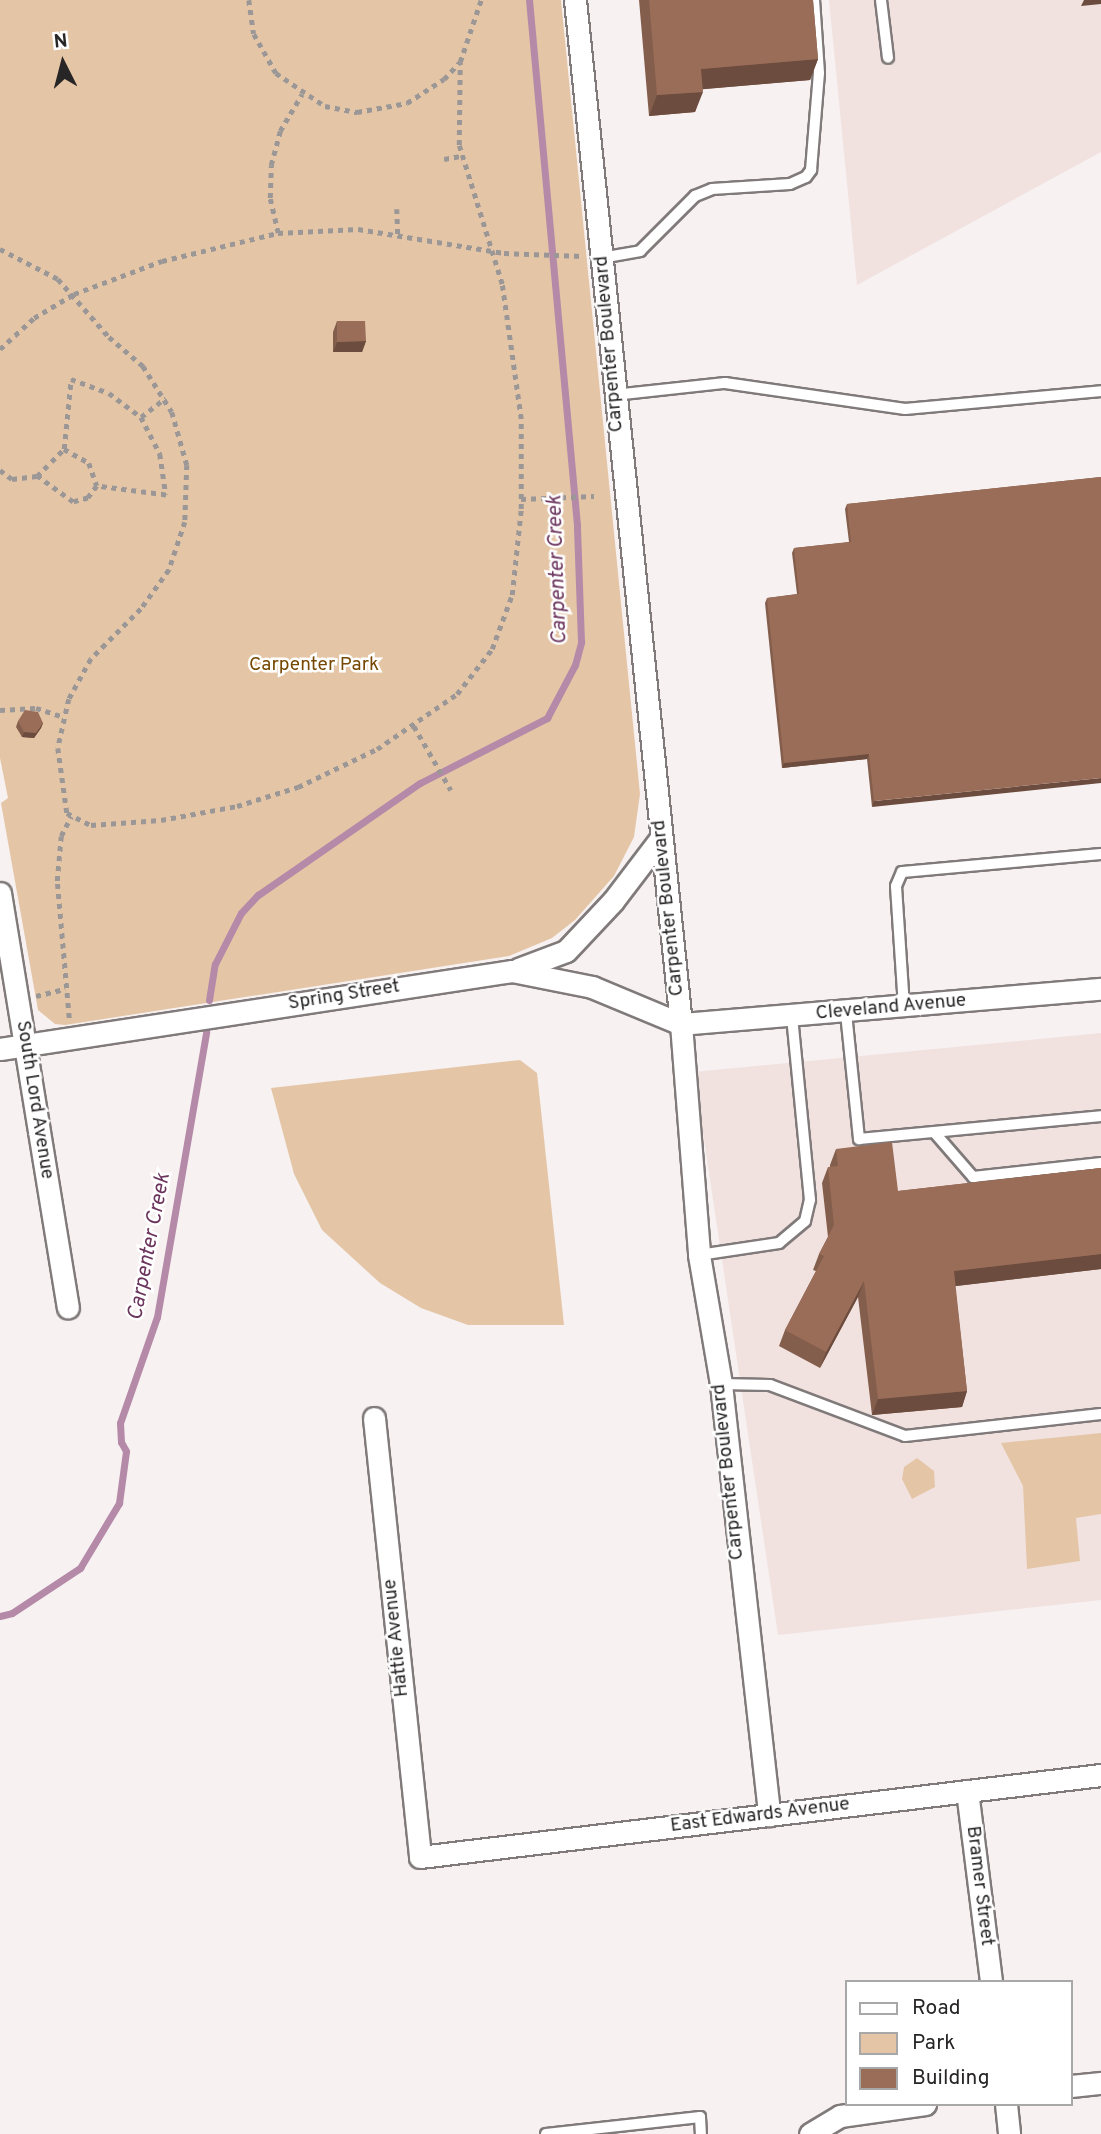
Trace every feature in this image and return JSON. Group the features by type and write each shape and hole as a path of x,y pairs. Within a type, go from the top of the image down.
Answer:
{"street":[{"name":"Carpenter Boulevard","path":"575,0 681,1024 699,1255 721,1384 761,1778 769,1815"},
{"path":"512,971 566,950 613,901 661,838"},
{"name":"South Lord Avenue","path":"0,893 68,1307"},
{"name":"Spring Street","path":"0,1049 512,971 593,988 681,1024"},
{"name":"Cleveland Avenue","path":"681,1024 846,1013 1101,989"},
{"name":"Hattie Avenue","path":"374,1418 420,1857"},
{"name":"East Edwards Avenue","path":"420,1857 1101,1775"},
{"name":"Bramer Street","path":"967,1791 991,1980"},
{"path":"1073,2086 1101,2082"},
{"path":"810,2134 841,2116 911,2106"},
{"path":"1006,2106 1009,2134"}],"lane":[{"path":"601,258 640,251 674,212 695,196 712,189 790,184 806,177 811,170 820,73 814,0"},
{"path":"881,0 888,58"},
{"path":"614,395 725,383 905,409 1101,391"},
{"path":"904,1007 895,886 902,872 1101,853"},
{"path":"846,1013 859,1139 1101,1116"},
{"path":"699,1255 779,1242 805,1221 810,1199 792,1017"},
{"path":"934,1132 973,1177 1101,1163"},
{"path":"721,1384 771,1385 905,1436 1101,1414"},
{"path":"546,2134 700,2117 701,2134"}],"path":[{"path":"249,0 254,34 270,65 302,94 335,110 387,110 425,94 460,62"},
{"path":"0,249 58,279 74,294 98,325 143,366 165,398 183,444 188,473 186,514 177,551 153,596 82,671 64,717 58,748 60,786 71,816 86,824 111,825 237,806 332,772 414,726 464,686 502,628 513,586 521,499 515,367 492,251 461,156 456,106 460,62 481,0"},
{"path":"278,233 271,205 271,164 280,131 302,94"},
{"path":"444,159 461,156"},
{"path":"397,209 398,234"},
{"path":"0,349 34,318 74,294 162,261 278,233 342,228 398,234 492,251 565,255"},
{"path":"0,470 12,479 37,476 64,449 71,379 109,393 141,417 160,454 166,495 97,486"},
{"path":"141,417 165,398"},
{"path":"64,449 89,463 97,486"},
{"path":"37,476 59,497 73,502 88,498 97,486"},
{"path":"521,499 594,496"},
{"path":"0,710 36,708 64,717"},
{"path":"414,726 451,790"},
{"path":"69,1022 57,872 61,836 71,816"},
{"path":"18,999 65,989"}],"shaded area":[{"path":"829,0 1101,0 1101,152 857,285"},
{"path":"1101,1033 1101,1600 778,1635 694,1072"}],"green space":[{"name":"Carpenter Park","path":"0,0 561,0 640,794 634,837 614,876 575,920 552,938 509,956 65,1025 55,1024 38,1010 1,803 8,798 0,758"},
{"path":"520,1060 537,1073 564,1325 468,1325 421,1308 380,1283 322,1230 294,1174 271,1088"},
{"path":"1101,1433 1101,1514 1076,1518 1080,1561 1027,1569 1023,1486 1001,1443"},
{"path":"917,1458 934,1471 935,1487 912,1499 902,1479 904,1467"}],"building":[{"path":"649,0 813,0 818,59 701,69 703,92 657,95"},
{"path":"337,321 365,321 366,341 337,342"},
{"path":"1101,477 1101,778 874,801 869,754 784,763 767,598 799,594 794,548 851,542 847,504"},
{"path":"25,710 38,712 43,723 36,733 24,732 18,721"},
{"path":"892,1142 898,1191 1101,1168 1101,1254 954,1271 967,1391 878,1399 864,1281 826,1352 785,1330 824,1256 819,1254 834,1225 828,1167 838,1166 836,1149"}],"waterway":[{"name":"Carpenter Creek","path":"209,1000 215,964 241,913 258,895 420,783 547,718 575,665 581,642 577,525 529,0"},
{"name":"Carpenter Creek","path":"0,1616 12,1613 80,1568 119,1503 126,1451 121,1442 120,1423 157,1317 206,1032"}]}
